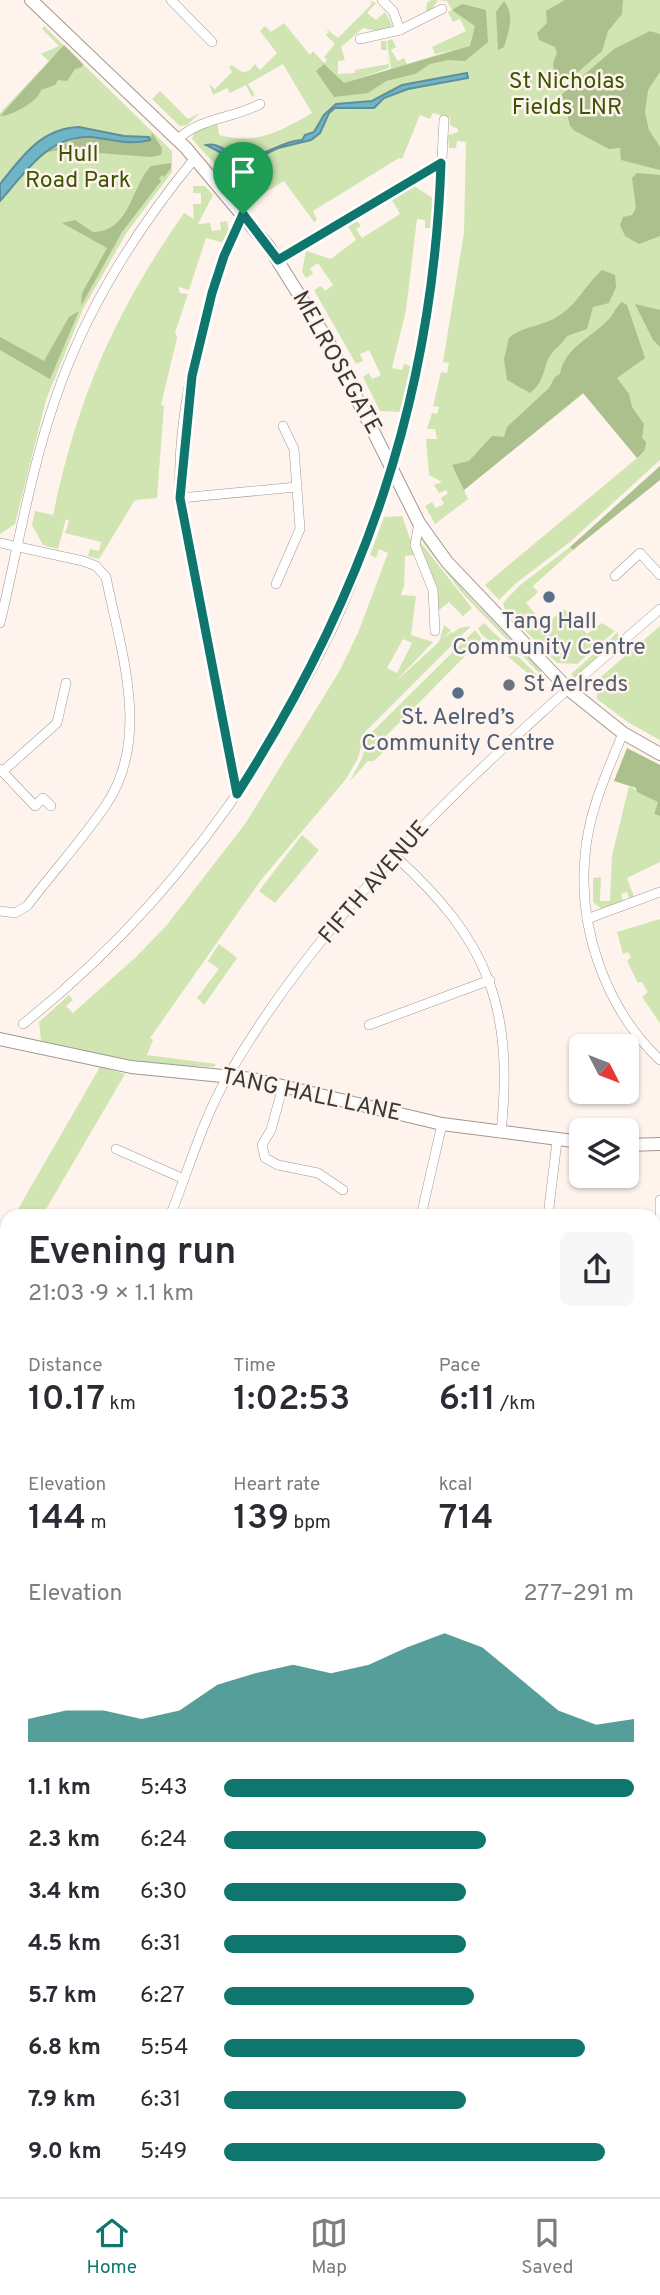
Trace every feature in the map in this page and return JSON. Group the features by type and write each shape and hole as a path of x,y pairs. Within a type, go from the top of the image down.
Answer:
{"street":[{"path":"171,0 212,41"},
{"path":"382,0 393,11 400,30"},
{"name":"MELROSEGATE","path":"32,1 178,139 243,214 278,260 328,341 419,523 469,588 568,689 623,733 660,754"},
{"path":"360,39 400,30 442,9"},
{"path":"178,139 197,124 233,116 260,104"},
{"path":"23,1024 92,965 136,922 188,862 276,734 332,629 392,470 410,405 426,324 439,222 444,120"},
{"path":"0,623 54,401 90,313 134,237 195,158"},
{"path":"278,260 441,163"},
{"path":"237,794 180,498 192,376 216,281 243,214"},
{"path":"275,584 277,567 300,528 294,449 283,426"},
{"path":"180,498 297,487"},
{"path":"419,523 415,545 433,590 435,631"},
{"path":"0,543 83,561 96,566 106,577 130,699 128,745 121,774 107,803 27,906 15,912 0,911"},
{"path":"615,576 640,553 660,575"},
{"name":"FIFTH AVENUE","path":"173,1209 228,1075 301,971 395,856 450,798 660,609"},
{"path":"51,806 43,798 35,806 1,771 57,723 66,683"},
{"path":"623,733 589,829 584,856 587,919 598,963 625,1018 660,1059"},
{"path":"395,856 432,889 454,915 470,938 490,980 504,1037 506,1068 501,1133"},
{"path":"587,919 660,892"},
{"path":"369,1025 490,980"},
{"name":"TANG HALL LANE","path":"0,1041 169,1071 228,1075 442,1124 569,1142"},
{"path":"283,1086 271,1130 262,1145 265,1158 270,1163 318,1173 337,1180 343,1190"},
{"path":"423,1209 442,1124"},
{"path":"549,1209 557,1141"},
{"path":"639,1145 660,1144"},
{"path":"116,1149 184,1179"}],"green space":[{"name":"St Nicholas Fields LNR","path":"369,0 376,3 367,13 376,20 385,12 392,25 389,29 376,31 363,28 341,47 345,60 338,61 338,74 355,73 355,70 388,64 387,50 389,68 348,82 391,69 387,41 392,39 396,47 391,50 398,61 404,58 407,64 456,49 435,54 432,47 466,31 460,19 453,22 448,12 452,10 447,1 438,0 660,0 660,460 570,542 515,584 499,600 485,585 643,453 594,385 464,490 468,499 435,524 425,506 432,502 436,508 444,504 441,498 448,493 446,490 439,493 434,485 442,482 429,475 426,439 437,439 435,429 427,429 432,413 437,414 439,407 433,406 441,372 447,373 449,363 443,362 464,233 466,142 457,141 456,148 449,148 448,135 458,132 458,129 450,125 450,118 433,113 430,119 420,115 402,159 399,158 313,211 317,220 314,222 284,181 256,198 241,193 192,139 195,131 217,120 219,135 245,138 278,131 312,113 283,64 248,84 255,95 252,97 246,85 230,93 227,88 213,95 209,84 215,89 232,72 229,67 232,65 242,72 249,71 255,64 260,70 277,53 260,31 265,26 271,32 284,23 310,55 313,51 324,63 327,60 324,57 335,44 326,35 329,32 323,26 338,38 372,3"},
{"path":"438,0 430,12 426,11 427,3"},
{"path":"565,0 623,0 622,14 608,31 602,51 570,79 561,79 555,73 555,47 539,40 537,33 547,23 546,11"},
{"path":"504,1 510,23 504,47 498,50 496,12"},
{"path":"462,4 486,10 488,42 465,61 448,60 430,64 415,74 386,81 368,93 334,97 316,71 324,64 344,83 470,46 475,26 452,10"},
{"name":"Hull Road Park","path":"44,26 172,151 172,172 127,232 83,309 46,400 15,524 0,534 0,113 49,61 41,54 59,46 42,29"},
{"path":"650,31 660,34 660,72 648,90 645,113 649,130 660,147 660,170 621,160 620,148 609,149 575,131 570,126 562,94 614,49"},
{"name":"St Nicholas Fields LNR","path":"381,41 386,41 387,50 381,50"},
{"path":"64,45 83,64 82,67 75,69 67,81 58,80 55,85 41,90 24,108 0,116"},
{"path":"160,91 188,119 200,113 187,125 180,126 152,99"},
{"path":"152,133 162,148 161,155 151,157 59,150 42,153 79,138 150,139"},
{"path":"171,163 171,168 164,177 162,175 159,179 161,181 122,232 81,306 82,293 107,248 62,223 75,220 93,232 115,225 151,166"},
{"path":"637,173 660,175 660,236 639,244 625,236 620,225 623,217 632,215 636,208 632,178"},
{"path":"193,186 205,186 213,195 198,224 210,223 212,231 221,230 220,222 227,221 229,231 224,243 206,238 189,290 178,287 180,293 188,294 175,333 177,338 161,405 164,406 157,498 135,500 99,559 88,556 90,549 99,551 101,542 65,533 69,521 66,519 58,549 43,545 32,525 35,511 53,515 74,432 102,356 138,285 184,213 194,219 193,204 201,204 201,193 193,193"},
{"path":"414,186 434,199 432,228 425,228 425,220 417,219 406,310 392,368 402,370 404,364 411,366 400,412 380,411 363,377 369,373 372,379 381,375 369,350 360,354 363,361 356,364 314,290 321,286 325,291 333,285 318,263 310,268 313,274 306,278 302,272 306,251 331,259 356,240 348,226 357,221 361,226 356,229 362,238 400,214 392,200"},
{"path":"602,270 615,275 616,287 609,303 593,307 587,329 567,336 552,353 542,378 530,393 507,380 504,359 509,338 560,315"},
{"path":"622,302 627,305 645,358 617,378 629,394 632,407 644,424 642,438 646,445 642,453 637,458 583,393 464,490 452,465 469,461 492,436 504,437 507,427 549,388 573,350 608,320"},
{"path":"635,304 660,310 660,347 653,340"},
{"path":"79,311 50,379 0,350 0,337 44,361 69,317"},
{"path":"660,466 660,480 573,550 570,547"},
{"path":"402,516 416,555 405,556 401,595 416,596 411,635 433,642 396,681 439,642 444,625 451,630 443,638 459,628 471,626 365,732 358,758 346,779 261,880 150,1038 153,1040 147,1055 216,1064 214,1067 148,1062 84,1052 41,1041 39,1022 69,995 73,1000 66,1006 73,1013 136,957 166,926 245,824 339,672 358,633 388,553 379,549 376,558 370,555 384,517","holes":["403,639 412,643 397,673 387,668"]},
{"path":"419,531 465,592 544,674 542,676 463,594 418,536"},
{"path":"418,539 472,608 463,616 449,602 438,611 436,586"},
{"path":"570,547 573,550 533,586 538,592 526,603 545,625 564,609 587,634 602,623 615,631 577,664 557,663 505,610 503,603 519,586"},
{"path":"484,623 540,678 537,681 481,634 478,628"},
{"path":"660,626 660,740 629,723 597,699 596,681"},
{"path":"475,630 482,639 378,744 384,751 374,761 368,761 350,781 362,758 369,735"},
{"path":"618,632 618,640 580,674 574,677 571,674"},
{"path":"627,748 660,765 660,816 654,814 658,802 637,792 636,788 614,781"},
{"path":"629,786 658,802 654,814 660,816 660,862 627,878 634,896 629,898 627,892 621,894 623,901 602,909 593,902 593,878 601,877 600,901 610,901 612,856"},
{"path":"302,835 319,850 275,903 259,891"},
{"path":"660,919 660,1023 642,997 648,992 642,982 638,983 627,961 631,957 628,952 623,954 617,932"},
{"path":"219,944 237,958 204,1005 197,998 219,969 208,961"},
{"path":"100,1067 125,1074 46,1209 18,1209"}],"water":[{"path":"467,73 468,78 408,89 384,98 374,108 335,108 329,113 320,133 311,140 278,148 251,161 233,159 206,145 216,145 242,157 255,156 287,143 302,140 305,135 314,132 324,115 336,104 372,101 402,85"},
{"path":"79,127 124,136 149,137 150,140 127,142 91,137 62,142 28,168 0,201 0,184 34,146 54,133"}],"place":[{"name":"Tang Hall Community Centre","path":"549,597"},
{"name":"St Aelreds","path":"509,685"},
{"name":"St. Aelred’s Community Centre","path":"458,693"}],"route":[{"path":"441,163 439,222 426,324 410,405 391,468 393,472 332,629 276,734 237,794 180,498 183,446 192,376 212,293 224,256 243,214 278,260 441,163"}]}
